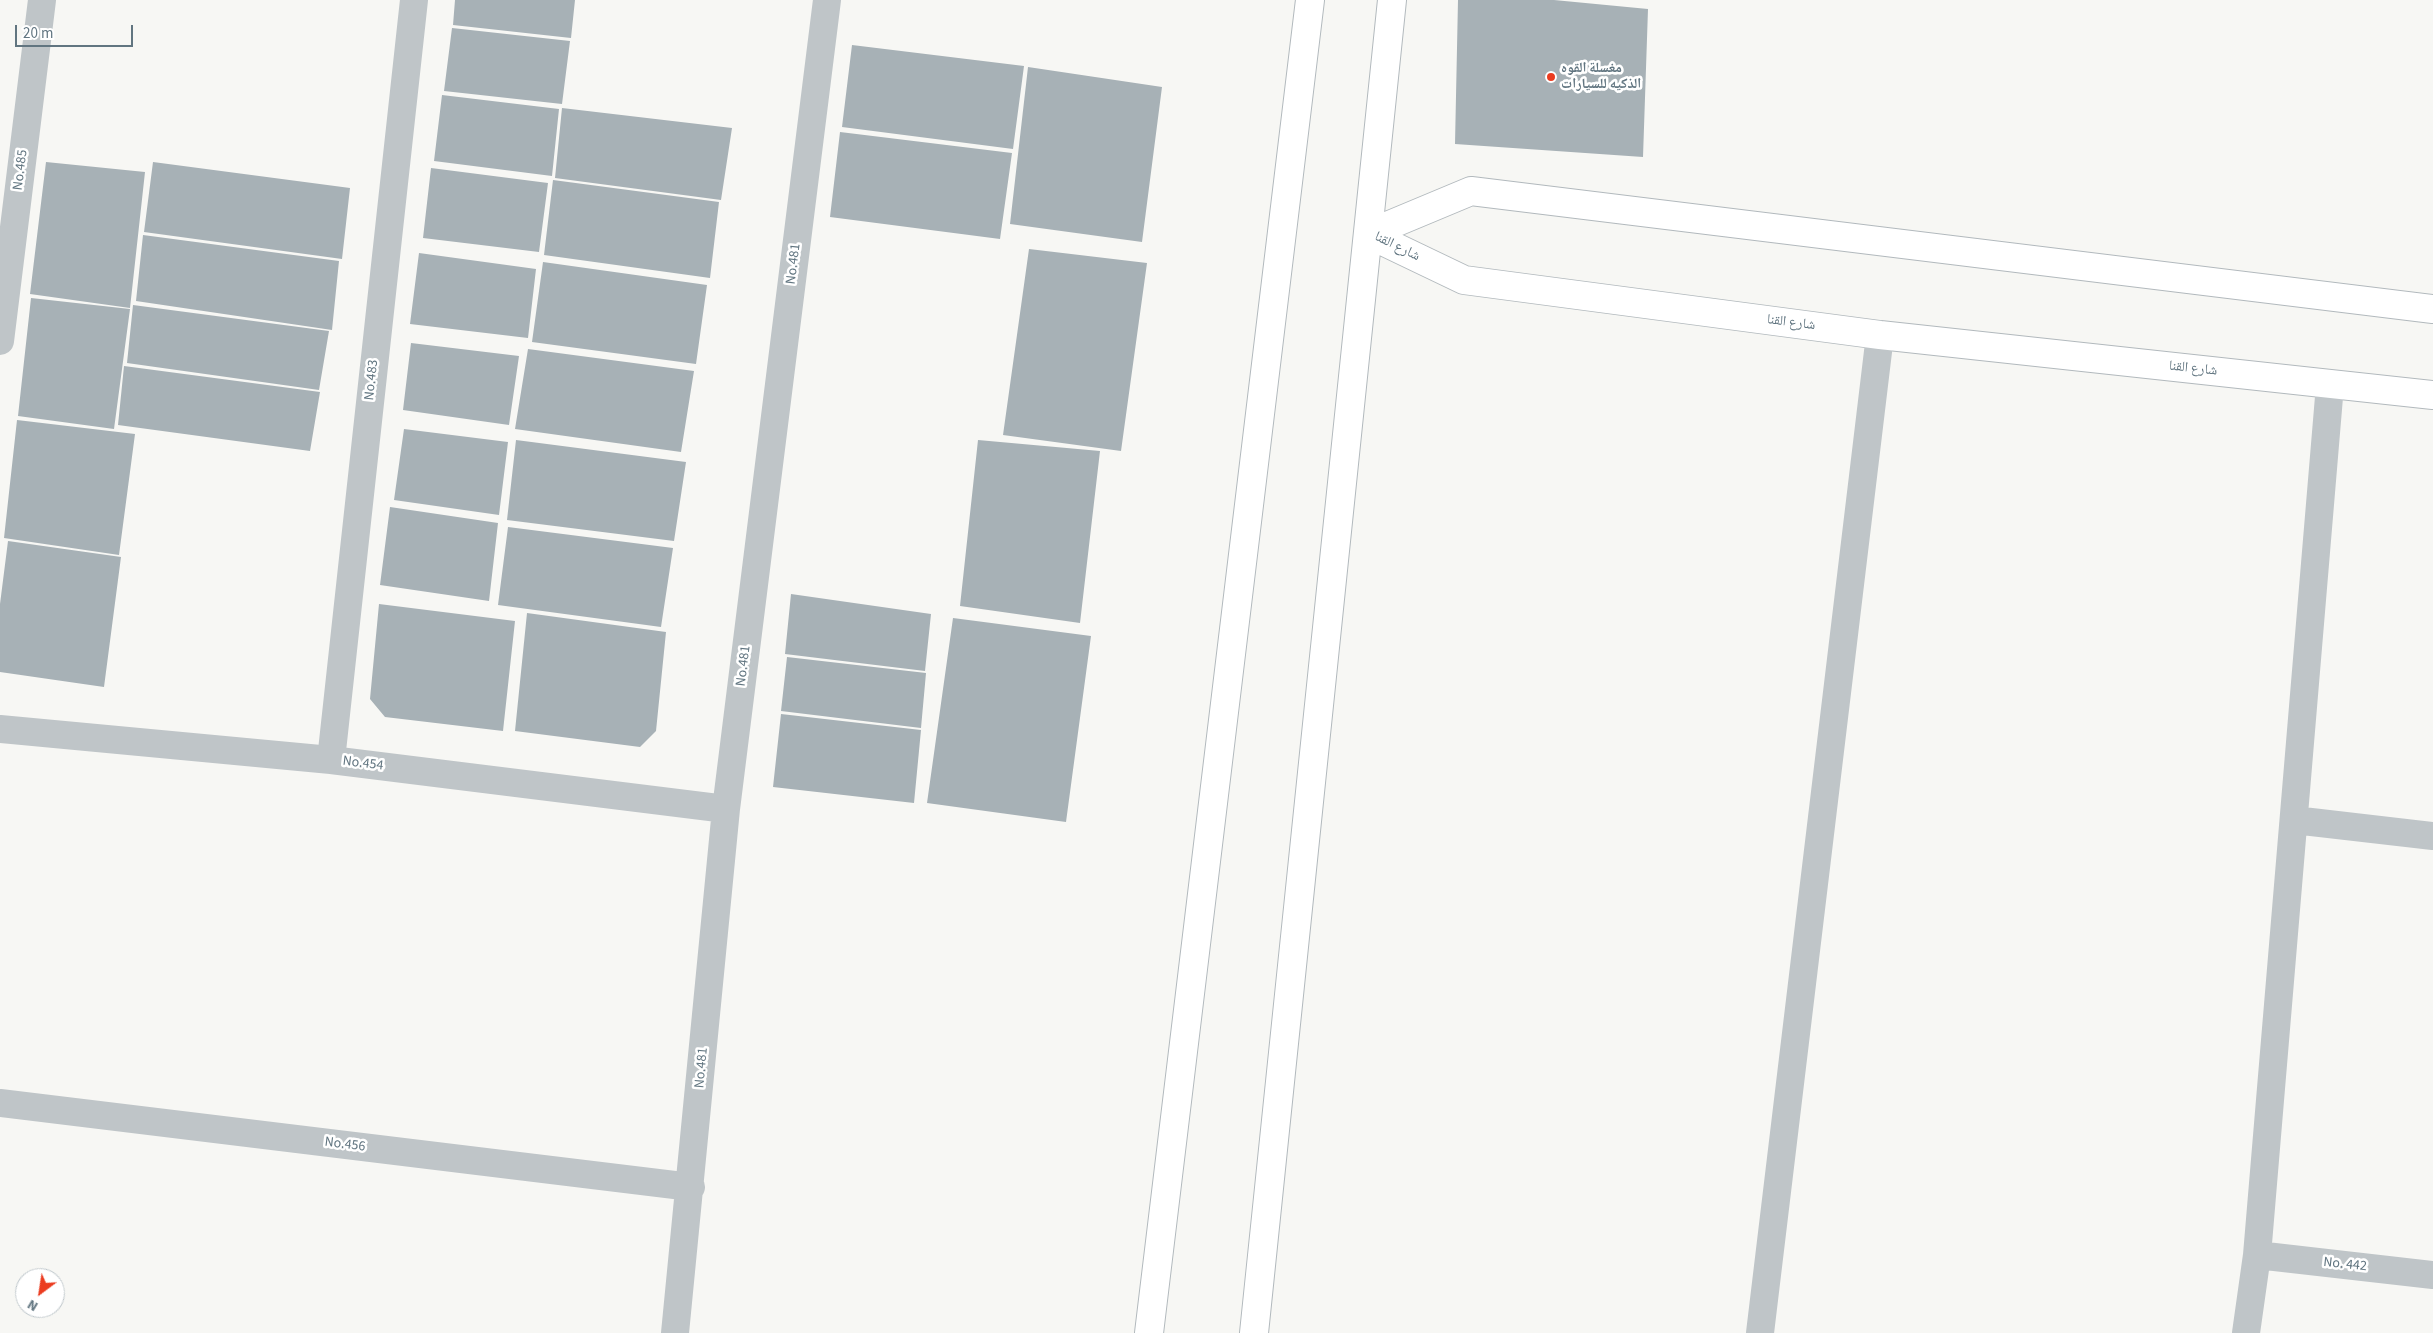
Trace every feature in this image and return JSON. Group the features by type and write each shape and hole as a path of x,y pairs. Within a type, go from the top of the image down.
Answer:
{"street":[{"name":"No.485","path":"0,341 42,0"},
{"name":"No.483","path":"331,760 414,0"},
{"name":"No.481","path":"676,1333 726,809 827,0"},
{"path":"1149,1333 1310,0"},
{"path":"1254,1333 1392,0"},
{"name":"شارع القنا","path":"1368,234 1471,191 2433,309"},
{"name":"شارع القنا","path":"1368,234 1464,280 1880,335 2433,395"},
{"path":"1760,1333 1880,335"},
{"path":"2246,1333 2257,1255 2330,385"},
{"name":"No.454","path":"0,729 331,760 726,809"},
{"path":"2294,820 2433,836"},
{"name":"No.456","path":"0,1103 690,1187"},
{"name":"No. 442","path":"2257,1255 2433,1275"}],"building":[{"path":"455,0 575,0 571,38 453,25"},
{"name":"مغسلة القوه الذكيه للسيارات","path":"1458,0 1554,0 1648,9 1643,157 1455,144"},
{"path":"452,28 570,41 562,104 444,91"},
{"path":"852,45 1024,66 1013,149 842,127"},
{"path":"1028,67 1162,87 1142,242 1010,224"},
{"path":"442,95 559,109 552,176 434,161"},
{"path":"562,108 732,128 721,200 555,178"},
{"path":"840,132 1012,153 1000,239 830,217"},
{"path":"46,162 145,172 130,308 30,294"},
{"path":"153,162 350,188 342,259 144,232"},
{"path":"431,168 548,183 539,252 423,238"},
{"path":"553,180 719,202 710,278 544,255"},
{"path":"143,235 339,261 332,330 136,301"},
{"path":"1029,249 1147,263 1121,451 1003,435"},
{"path":"419,253 536,269 528,338 410,324"},
{"path":"543,262 707,285 696,364 532,342"},
{"path":"31,298 130,309 114,429 18,416"},
{"path":"133,305 329,331 319,390 127,363"},
{"path":"411,343 519,356 509,425 403,410"},
{"path":"528,349 694,371 681,452 515,429"},
{"path":"124,366 320,392 310,451 118,425"},
{"path":"17,420 135,434 119,555 4,538"},
{"path":"404,429 508,442 499,515 394,500"},
{"path":"516,440 686,462 674,541 507,520"},
{"path":"978,440 1100,451 1080,623 960,606"},
{"path":"390,507 498,523 489,601 380,585"},
{"path":"508,527 673,548 661,627 498,605"},
{"path":"8,541 121,557 104,687 0,672 0,604"},
{"path":"791,594 931,614 925,671 785,654"},
{"path":"379,604 515,621 503,731 385,717 370,699"},
{"path":"527,613 666,632 656,731 640,747 515,731"},
{"path":"953,618 1091,636 1066,822 927,803"},
{"path":"787,657 926,673 921,728 781,711"},
{"path":"781,714 921,730 914,803 773,787"}],"place":[{"name":"مغسلة القوه الذكيه للسيارات","path":"1551,77"}]}
